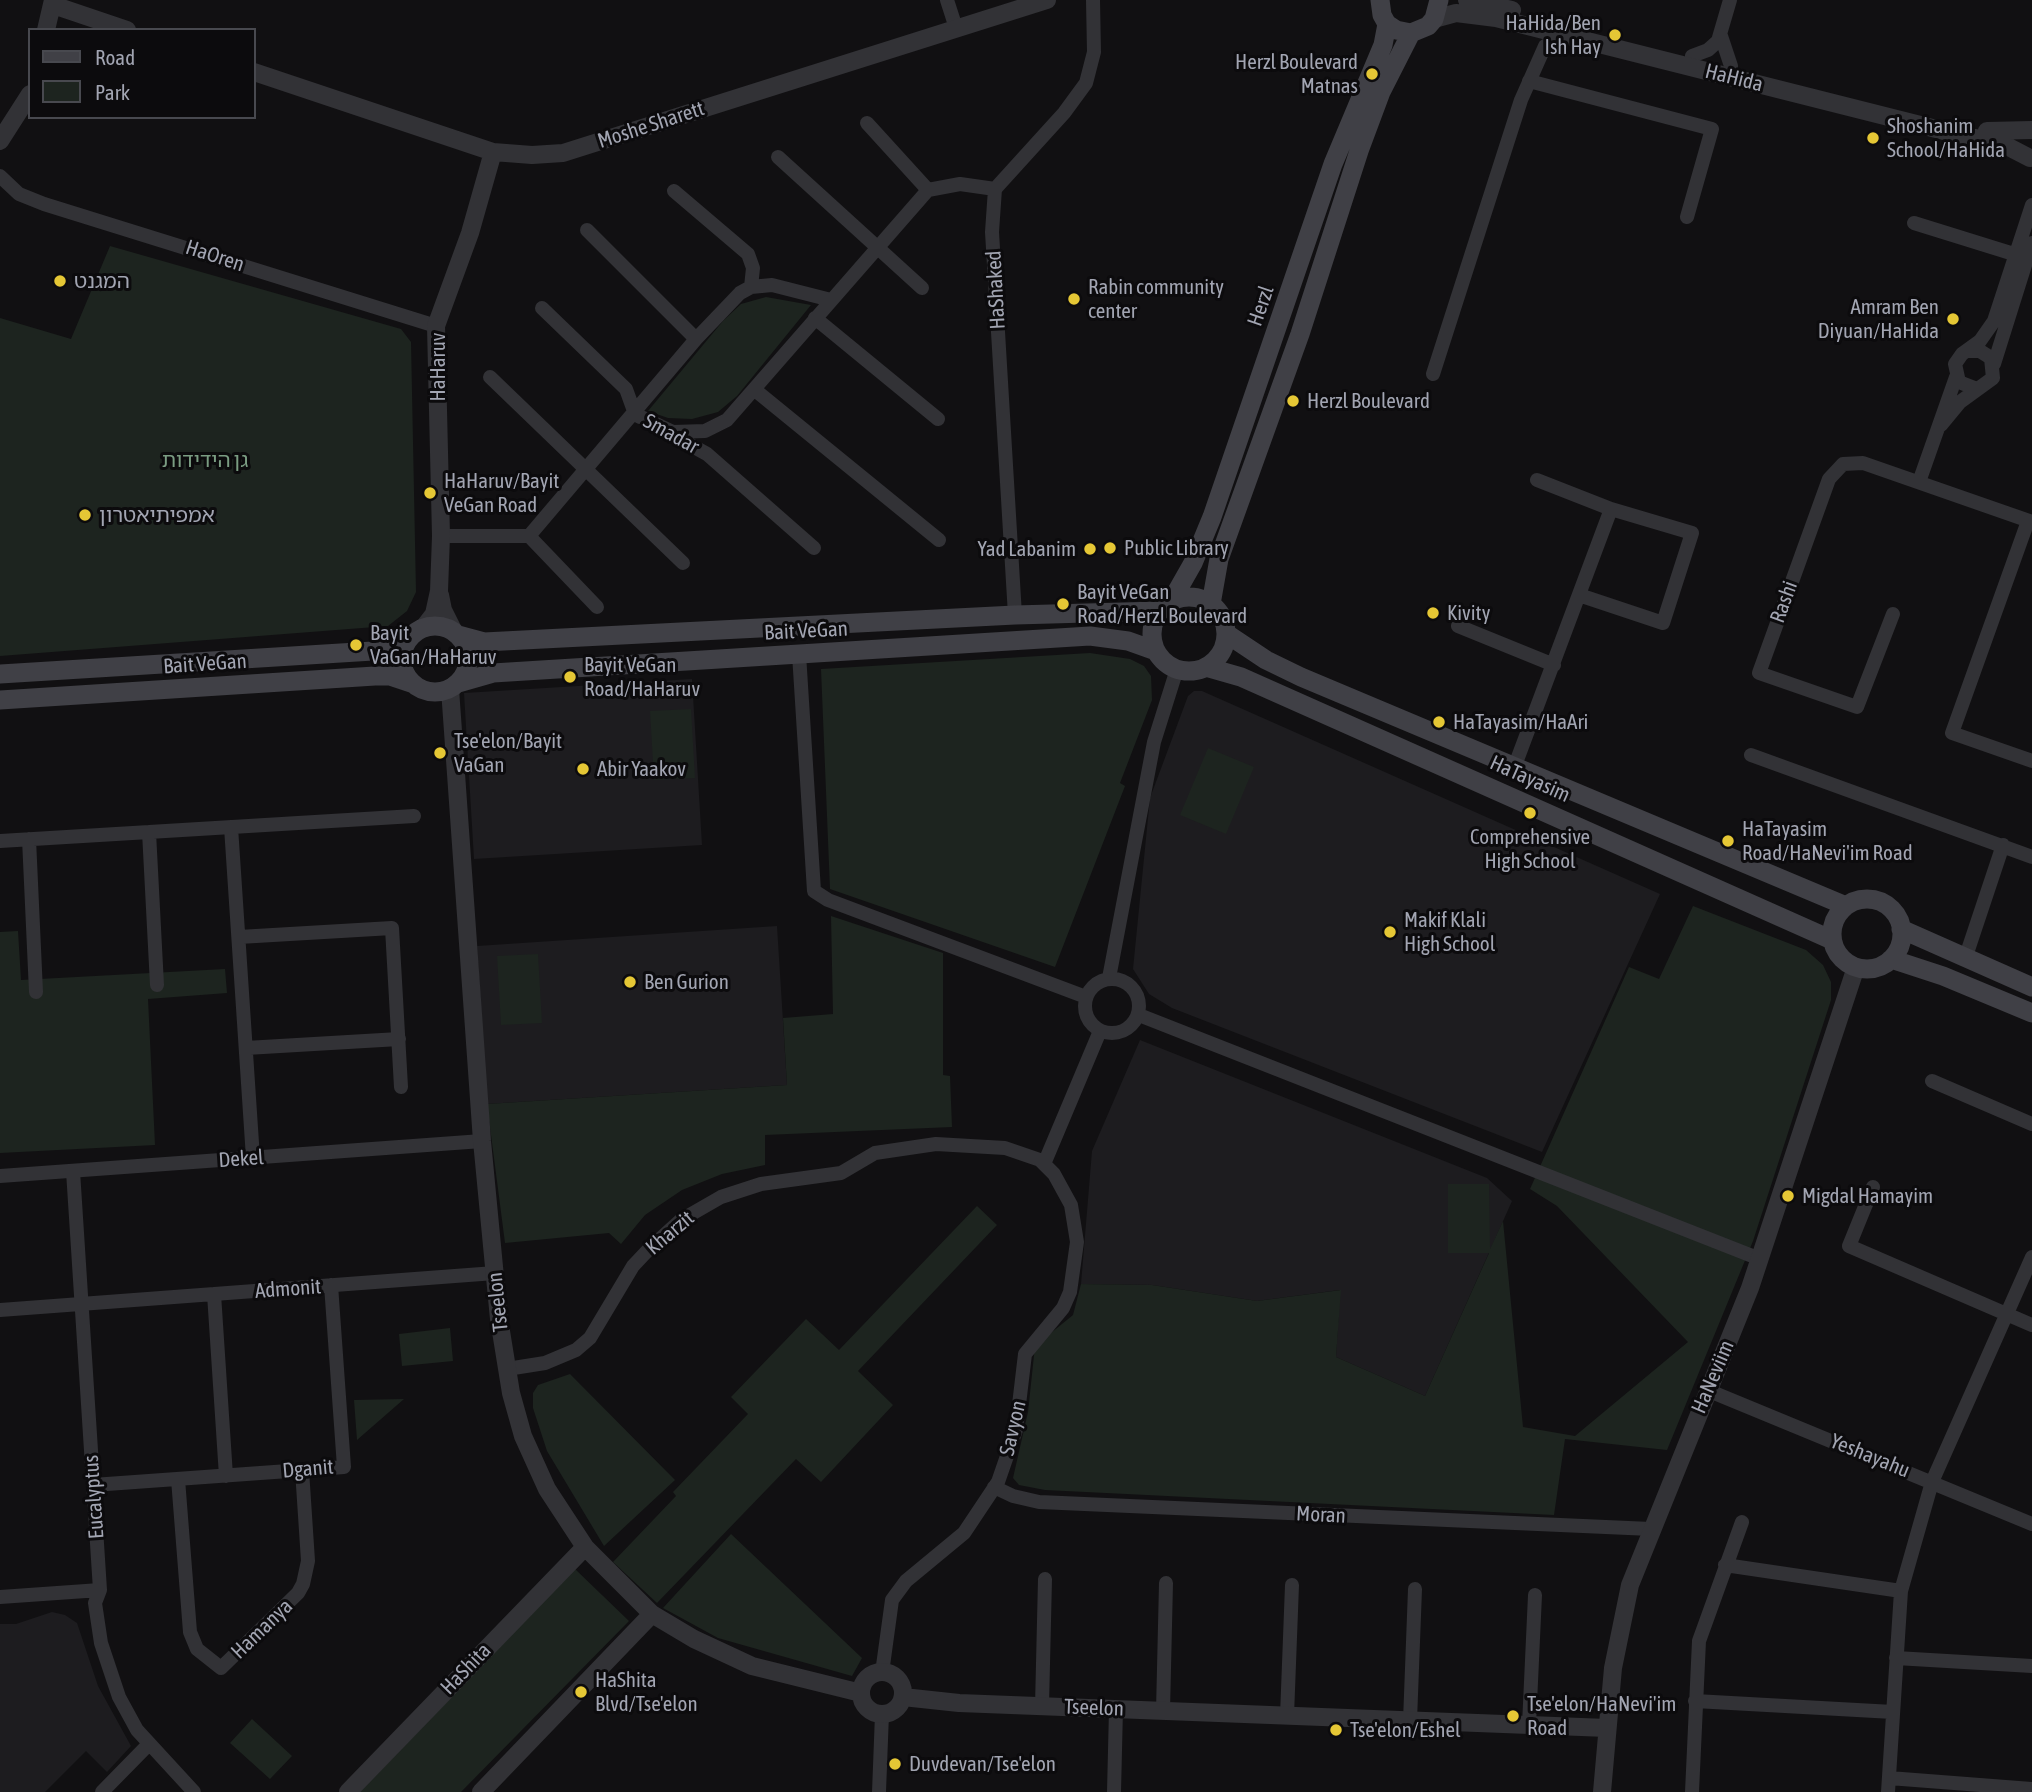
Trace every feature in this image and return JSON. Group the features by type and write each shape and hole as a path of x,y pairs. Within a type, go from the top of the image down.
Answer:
{"main road":[{"path":"1380,0 1382,15 1387,24 1396,30 1411,33 1428,26 1437,9"},
{"name":"Herzl","path":"1165,606 1186,578 1212,517 1333,164 1383,45 1387,24"},
{"path":"1211,604 1219,559 1300,334 1359,151 1381,92 1411,33"},
{"path":"1189,596 1211,604 1222,617 1227,634 1219,656 1206,667 1189,671 1177,669 1163,660 1156,651 1152,628 1165,606 1189,596"},
{"name":"Bait VeGan","path":"456,634 484,642 1165,606"},
{"path":"440,626 456,634 465,643 468,659 465,674 448,688 424,691 411,683 402,664 402,653 408,639 424,627 440,626"},
{"name":"HaTayasim","path":"1227,634 1266,660 1301,677 1846,906"},
{"name":"Bait VeGan","path":"448,688 493,673 1090,636 1128,640 1156,651"},
{"name":"Bait VeGan","path":"0,674 373,651 387,649 408,639"},
{"name":"HaTayasim","path":"1206,667 1266,688 1832,940"},
{"name":"Bait VeGan","path":"0,700 375,676 401,678 411,683"},
{"path":"1867,900 1883,904 1895,914 1901,929 1900,945 1891,959 1872,968 1856,967 1839,955 1832,940 1836,918 1846,906 1867,900"},
{"path":"1901,929 2032,987"},
{"path":"1891,959 1943,976 2032,1013"}],"street":[{"path":"947,0 956,28"},
{"name":"Moshe Sharett","path":"256,73 493,152 564,153 1047,0"},
{"path":"635,414 673,432 705,431 727,420 928,190 960,184 995,189 1064,113 1086,83 1094,52 1093,0"},
{"name":"HaHida","path":"1467,0 1969,127 2010,132 2032,131"},
{"path":"1692,56 1708,50 1721,36 1730,0"},
{"path":"47,28 53,3 122,28"},
{"name":"HaHida","path":"1437,9 1445,15 1468,13 1524,25 1951,133 1999,142 2031,159"},
{"path":"1524,25 1532,32 1541,53"},
{"path":"1433,374 1529,81 1550,40 1563,35"},
{"path":"1721,36 1731,66"},
{"path":"1529,81 1712,130 1687,217"},
{"path":"0,141 28,97"},
{"path":"867,123 928,190"},
{"path":"2031,159 2026,146 2032,131"},
{"name":"HaHaruv","path":"424,627 434,614 439,591 441,536 436,326 470,233 493,152"},
{"path":"778,157 922,288"},
{"name":"HaOren","path":"0,177 19,194 44,204 436,326"},
{"name":"HaShaked","path":"995,189 992,232 1014,615"},
{"path":"674,191 748,254 753,268 751,287"},
{"path":"2032,205 1994,321 1980,341 1955,364 1956,377 1919,482 2030,521 1952,733 2032,761"},
{"path":"1914,223 2017,255"},
{"path":"587,230 696,339"},
{"path":"1941,425 1960,402 1989,383 2032,243"},
{"path":"529,536 587,471 696,339 740,293 751,287 772,285 831,300"},
{"name":"Smadar","path":"542,308 626,389 635,414 707,454 814,548"},
{"path":"815,318 938,419"},
{"path":"1967,351 1986,353 1994,364"},
{"path":"490,377 683,563"},
{"path":"1956,377 1964,386 1977,389"},
{"path":"755,390 940,540"},
{"name":"Rashi","path":"1892,614 1857,707 1759,673 1829,479 1843,464 1863,463 1919,482"},
{"path":"1536,480 1611,509 1692,533 1663,623 1579,595"},
{"path":"1514,768 1611,509"},
{"path":"441,536 529,536 597,607"},
{"name":"HaHaruv","path":"439,591 443,610 456,634"},
{"path":"1458,626 1554,665"},
{"path":"799,654 812,882 816,893 828,900 1086,997"},
{"path":"1110,978 1154,743 1177,669"},
{"name":"Tseelon","path":"448,688 482,1141 495,1273 507,1369 520,1426 534,1464 547,1489 585,1546 652,1614 694,1639 752,1666 861,1693"},
{"path":"1751,755 2032,857"},
{"path":"0,841 414,817"},
{"path":"232,827 253,1158"},
{"path":"149,832 157,985"},
{"path":"29,839 36,992"},
{"path":"1965,959 2003,845"},
{"path":"239,937 392,928 401,1087"},
{"name":"HaNeviim","path":"1602,1792 1621,1621 1651,1529 1760,1259 1856,967"},
{"path":"1110,978 1118,979 1134,988 1140,1006 1139,1015 1127,1029 1109,1033 1100,1031 1088,1018 1086,997 1093,986 1110,978"},
{"path":"1139,1015 1760,1259"},
{"path":"1044,1164 1100,1031"},
{"path":"246,1048 399,1039"},
{"path":"1932,1081 2032,1124"},
{"name":"Dekel","path":"0,1176 482,1141"},
{"name":"Kharzit","path":"507,1369 545,1363 576,1350 590,1338 632,1266 663,1234 704,1205 761,1184 841,1173 875,1153 936,1144 980,1146 1018,1152 1044,1164"},
{"name":"Savyon","path":"882,1672 889,1610 899,1588 964,1533 995,1487 1016,1430 1025,1354 1063,1308 1076,1264 1077,1241 1071,1205 1054,1174 1044,1164"},
{"name":"Eucalyptus","path":"73,1171 100,1590 95,1603 109,1671 127,1714 148,1745 194,1792"},
{"path":"1873,1187 1849,1246 2032,1325"},
{"path":"2025,1790 1888,1785 1901,1591 1932,1482 2032,1256"},
{"name":"Admonit","path":"0,1310 495,1273"},
{"name":"Dganit","path":"93,1485 344,1467 331,1285"},
{"path":"214,1294 226,1476"},
{"name":"Yeshayahu","path":"1707,1390 2032,1524"},
{"name":"Hamanya","path":"178,1479 190,1632 197,1649 221,1668 298,1593 304,1581 308,1561 302,1471"},
{"name":"Moran","path":"995,1487 1013,1496 1039,1502 1651,1529"},
{"path":"1692,1792 1699,1641 1742,1522"},
{"name":"HaShita","path":"348,1792 585,1546"},
{"path":"1725,1565 1901,1591"},
{"path":"1042,1706 1045,1579"},
{"path":"1163,1711 1166,1583"},
{"path":"1287,1716 1292,1585"},
{"path":"1410,1721 1415,1589"},
{"path":"0,1597 100,1590"},
{"path":"1529,1725 1535,1595"},
{"path":"481,1792 652,1614"},
{"path":"1896,1658 2032,1665"},
{"path":"882,1672 899,1681 902,1697 894,1710 882,1714 867,1708 861,1693 867,1679 882,1672"},
{"name":"Tseelon","path":"902,1697 958,1703 1607,1728"},
{"path":"1695,1700 1893,1712"},
{"path":"1114,1792 1116,1709"},
{"path":"879,1792 882,1714"},
{"path":"102,1792 148,1745"}],"shaded area":[{"name":"Abir Yaakov","path":"692,679 702,845 474,859 464,693"},
{"name":"Makif Klali High School","path":"1194,691 1202,691 1660,894 1542,1152 1172,1008 1149,994 1133,969 1150,798 1188,696"},
{"name":"Ben Gurion","path":"777,926 787,1085 487,1104 477,946"},
{"path":"1140,1040 1487,1178 1512,1201 1425,1396 1336,1357 1340,1290 1257,1301 1152,1285 1081,1284 1092,1151"},
{"path":"52,1612 65,1615 77,1623 98,1686 131,1746 107,1772 86,1751 45,1792 0,1792 0,1624 16,1624"}],"green space":[{"name":"גן הידידות","path":"110,246 401,329 411,342 416,592 407,611 388,626 0,656 0,318 71,339"},
{"path":"766,297 811,305 737,396 718,412 692,419 668,418 648,411 723,321 741,304"},
{"path":"1090,653 1130,659 1144,666 1151,676 1152,700 1120,783 1125,786 1055,967 830,889 821,669"},
{"path":"691,709 695,778 654,780 650,711"},
{"path":"1208,748 1254,767 1226,834 1180,815"},
{"path":"1693,906 1806,950 1823,965 1831,982 1831,1000 1753,1241 1667,1450 1565,1439 1554,1515 1045,1490 1019,1485 1013,1478 1028,1412 1035,1346 1073,1315 1081,1284 1152,1285 1257,1301 1341,1290 1336,1357 1425,1396 1489,1253 1448,1253 1448,1184 1489,1184 1490,1249 1503,1221 1523,1427 1575,1436 1688,1342 1557,1206 1530,1189 1629,967 1659,979"},
{"path":"831,916 943,953 943,1075 950,1076 952,1127 765,1135 765,1165 722,1174 682,1190 645,1215 621,1244 609,1233 505,1243 487,1104 787,1085 783,1018 833,1014"},
{"path":"18,931 21,980 225,969 227,993 148,999 155,1145 0,1153 0,932"},
{"path":"538,954 542,1023 501,1025 497,956"},
{"path":"977,1206 997,1225 858,1371 893,1405 821,1482 796,1459 657,1603 613,1562 676,1496 673,1492 748,1414 731,1397 806,1319 839,1350"},
{"path":"450,1328 453,1361 402,1366 399,1334"},
{"path":"570,1374 675,1480 604,1546 547,1451 533,1408 533,1393 538,1385"},
{"path":"404,1399 357,1440 354,1400"},
{"path":"731,1534 862,1658 852,1676 718,1638 663,1608"},
{"path":"575,1569 629,1621 461,1792 360,1792"},
{"path":"252,1719 292,1756 270,1779 230,1743"}],"place":[{"name":"HaHida/Ben Ish Hay","path":"1615,35"},
{"name":"Herzl Boulevard Matnas","path":"1372,74"},
{"name":"Shoshanim School/HaHida","path":"1873,138"},
{"name":"המגנט","path":"60,281"},
{"name":"Rabin community center","path":"1074,299"},
{"name":"Amram Ben Diyuan/HaHida","path":"1953,319"},
{"name":"Herzl Boulevard","path":"1293,401"},
{"name":"HaHaruv/Bayit VeGan Road","path":"430,493"},
{"name":"אמפיתיאטרון","path":"85,515"},
{"name":"Public Library","path":"1110,548"},
{"name":"Yad Labanim","path":"1090,549"},
{"name":"Bayit VeGan Road/Herzl Boulevard","path":"1063,604"},
{"name":"Kivity","path":"1433,613"},
{"name":"Bayit VaGan/HaHaruv","path":"356,645"},
{"name":"Bayit VeGan Road/HaHaruv","path":"570,677"},
{"name":"HaTayasim/HaAri","path":"1439,722"},
{"name":"Tse'elon/Bayit VaGan","path":"440,753"},
{"name":"Abir Yaakov","path":"583,769"},
{"name":"Comprehensive High School","path":"1530,813"},
{"name":"HaTayasim Road/HaNevi'im Road","path":"1728,841"},
{"name":"Makif Klali High School","path":"1390,932"},
{"name":"Ben Gurion","path":"630,982"},
{"name":"Migdal Hamayim","path":"1788,1196"},
{"name":"HaShita Blvd/Tse'elon","path":"581,1692"},
{"name":"Tse'elon/HaNevi'im Road","path":"1513,1716"},
{"name":"Tse'elon/Eshel","path":"1336,1730"},
{"name":"Duvdevan/Tse'elon","path":"895,1764"}]}
